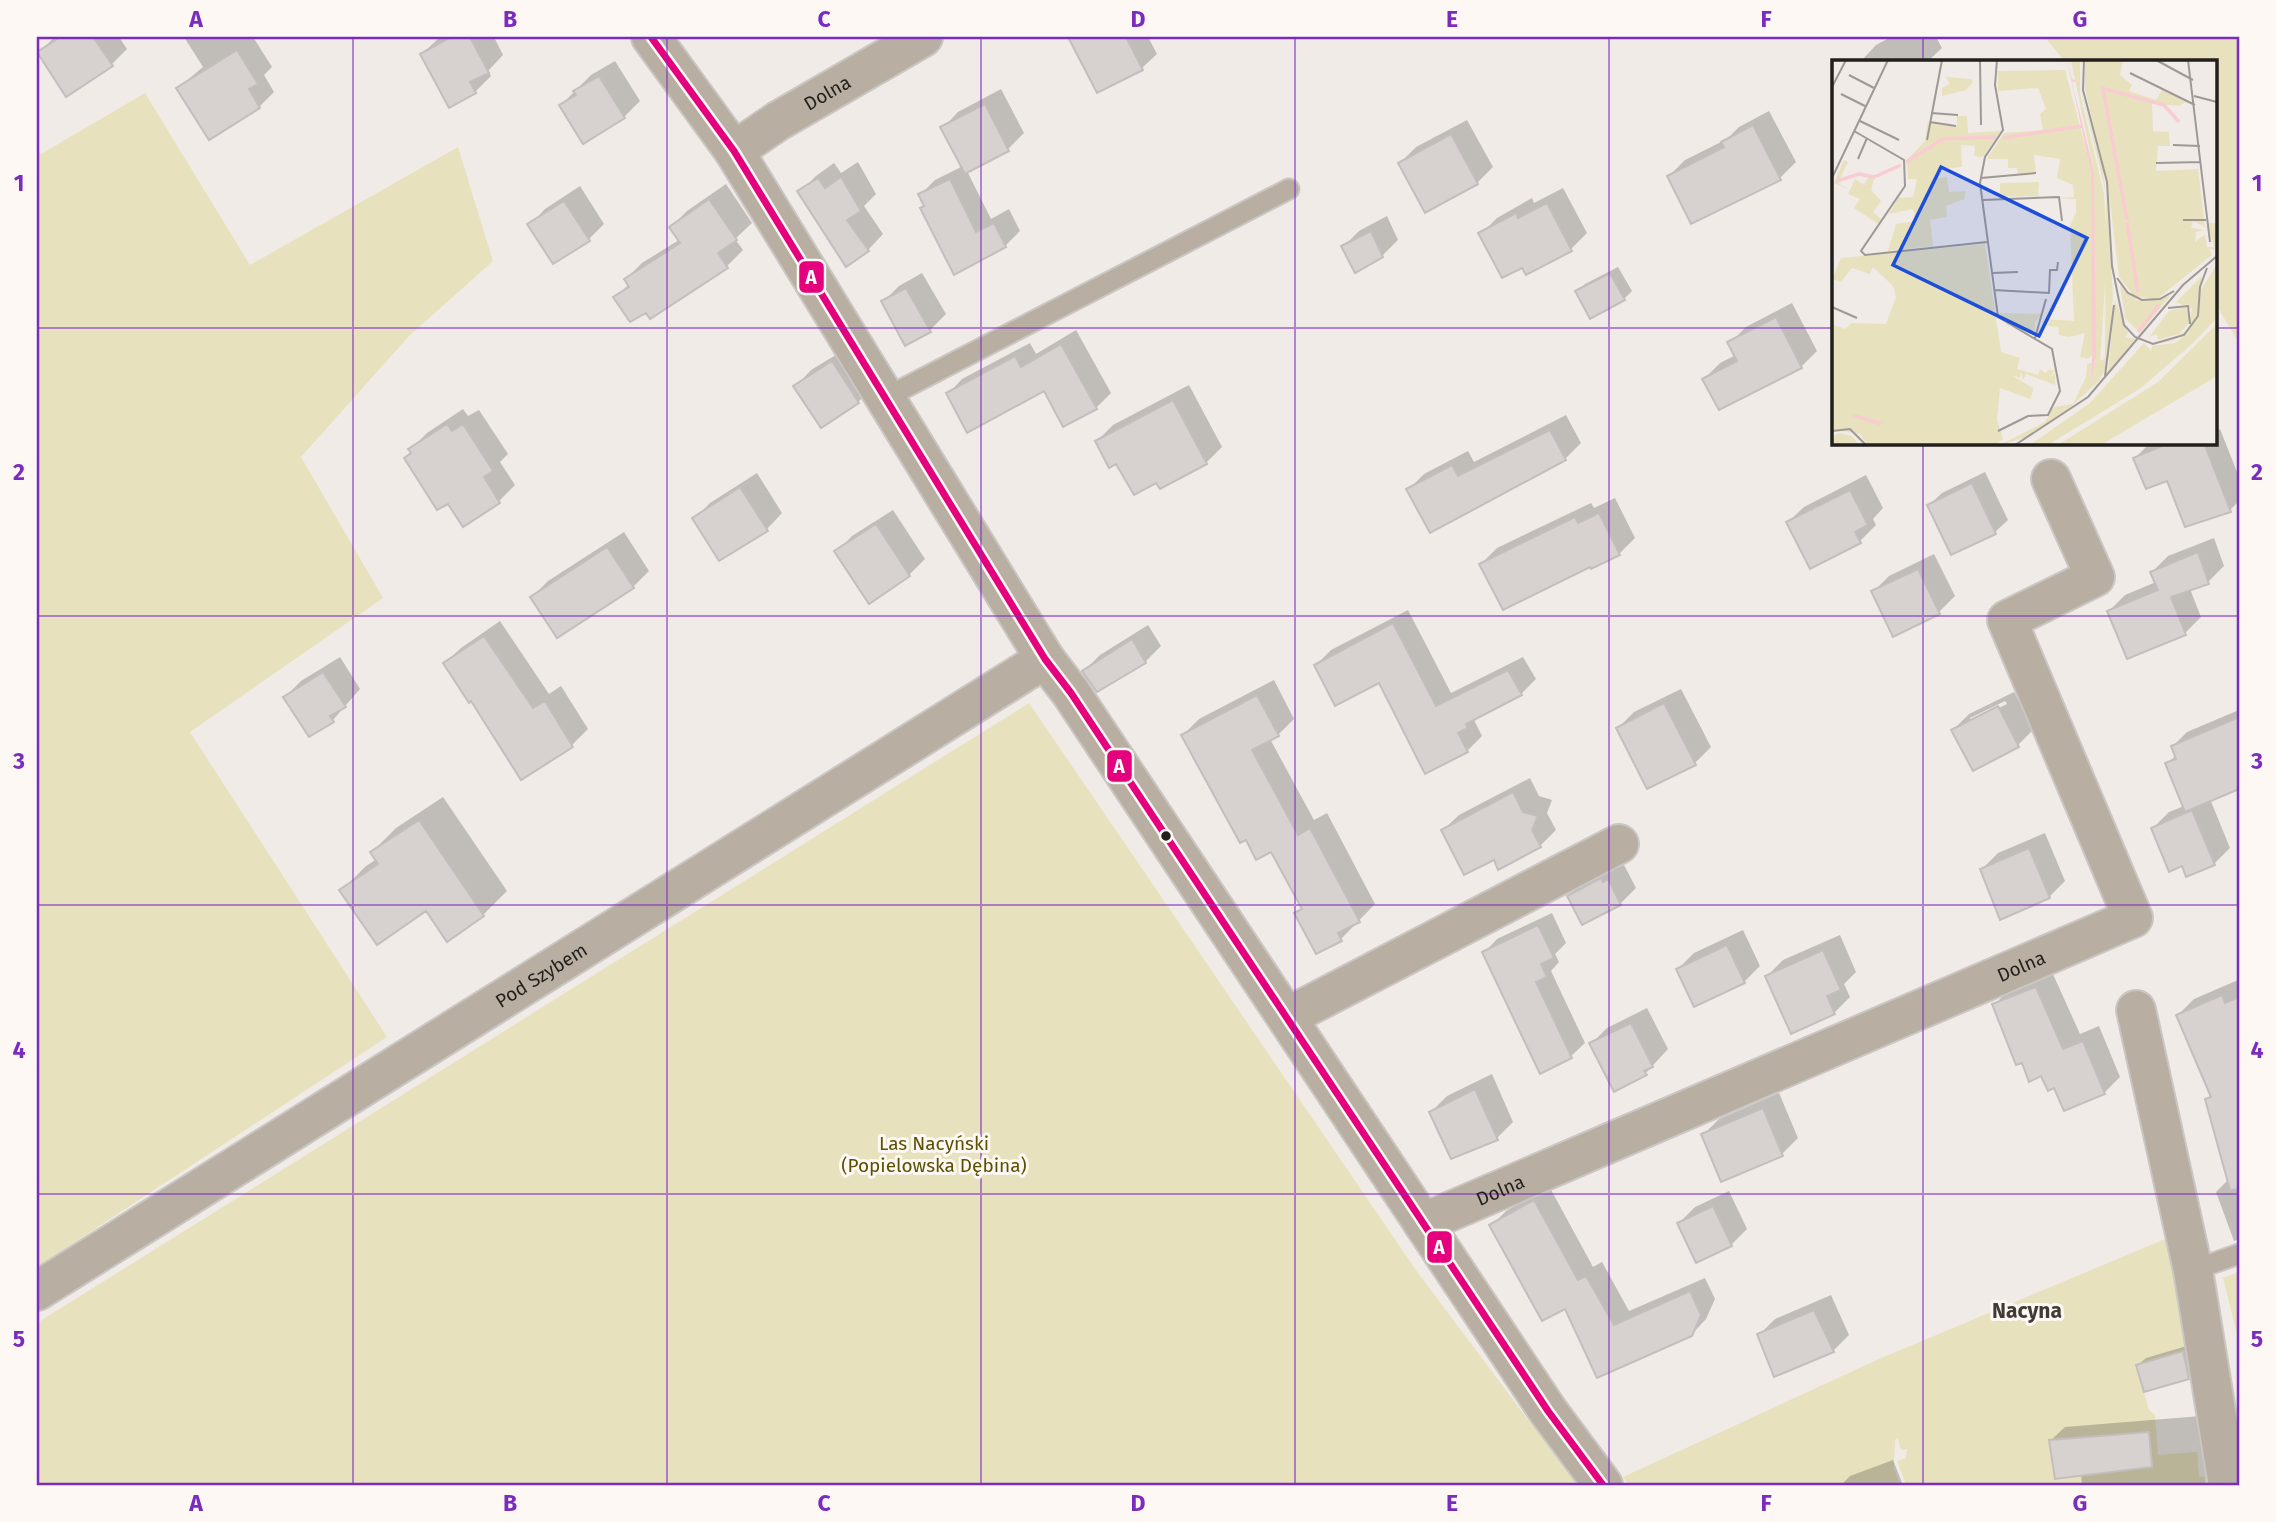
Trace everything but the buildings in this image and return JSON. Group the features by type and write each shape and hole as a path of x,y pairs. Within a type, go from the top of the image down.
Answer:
{"street":[{"path":"651,37 734,151 1045,659 1071,693 1548,1411 1603,1485"},
{"name":"Dolna","path":"734,151 778,121 923,37"},
{"name":"Dolna","path":"1423,1223 2133,918 2007,620 2095,577 2051,480"},
{"name":"Pod Szybem","path":"37,1292 1045,659"},
{"path":"1287,1017 1619,844"},
{"path":"2136,1010 2193,1270 2228,1485"}],"lane":[{"path":"885,398 1289,189"},
{"path":"2193,1270 2239,1254"}],"green space":[{"path":"2045,37 2239,37 2239,343 2216,305 2216,60 2063,60"},
{"path":"145,93 250,265 458,147 493,261 409,336 301,457 383,598 190,732 387,1037 37,1267 37,148 41,154"},
{"name":"Las Nacyński (Popielowska Dębina)","path":"1029,703 1418,1273 1577,1485 37,1485 37,1323"},
{"path":"2177,1234 2199,1399 2185,1350 2136,1365 2149,1410 2155,1415 2158,1455 2197,1452 2199,1477 2217,1476 2218,1485 1906,1485 1897,1461 1906,1458 1907,1449 1901,1450 1898,1438 1895,1440 1894,1469 1900,1484 1897,1485 1629,1485 1623,1477 1879,1359"},
{"path":"2239,1272 2239,1342 2223,1278"}],"transit line":[{"name":"A","path":"651,37 734,151 1045,659 1071,693 1548,1411 1603,1485"}],"district":[{"name":"Nacyna","path":"2027,1311"}]}
